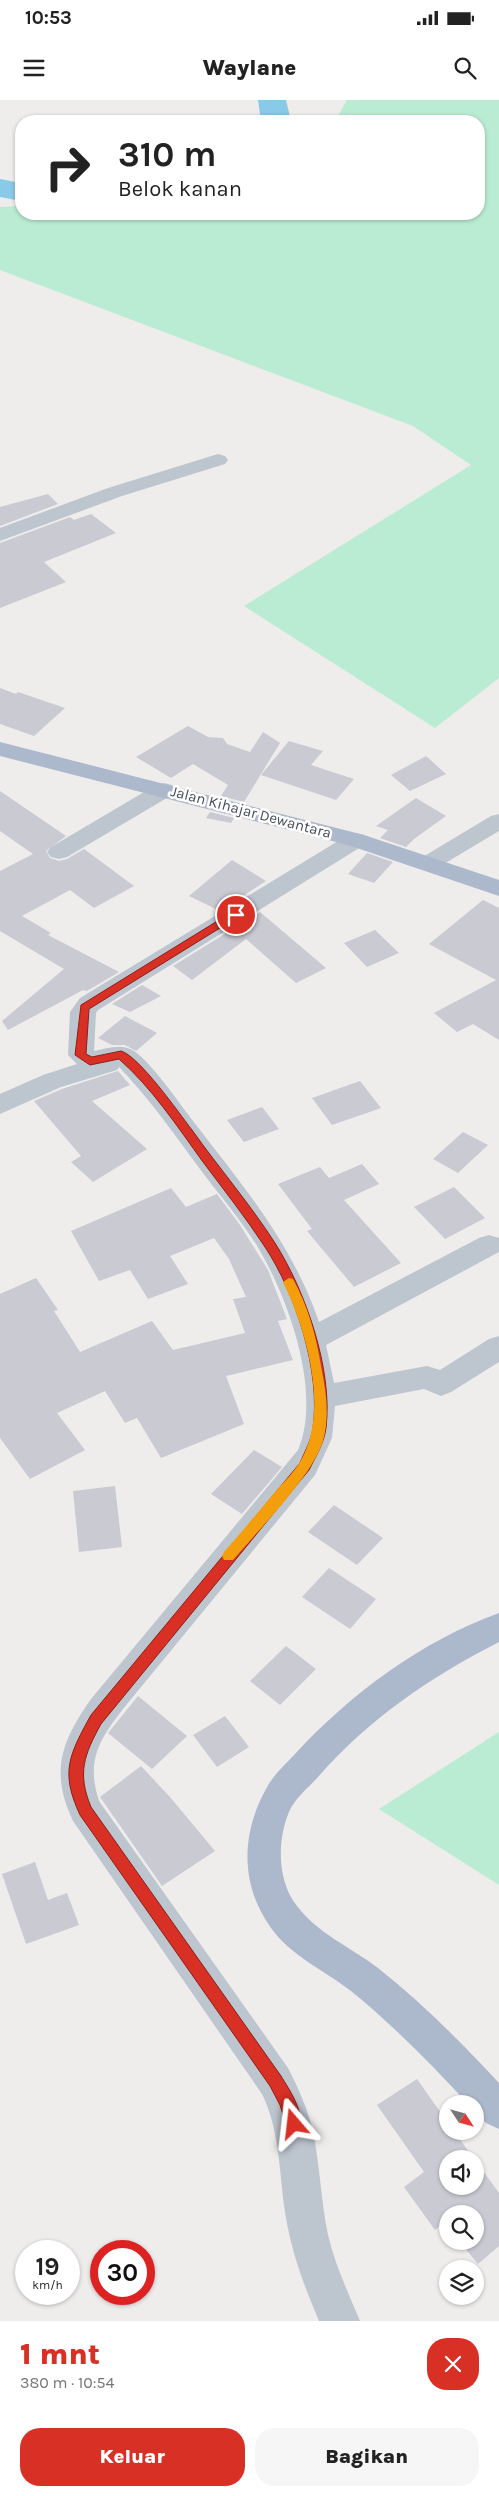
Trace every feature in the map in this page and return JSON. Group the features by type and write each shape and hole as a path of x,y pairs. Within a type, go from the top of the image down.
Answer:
{"main road":[{"name":"Jalan Kihajar Dewantara","path":"0,749 356,840 429,862 499,888"},
{"path":"499,1627 452,1649 405,1678 371,1703 319,1751 278,1799 266,1835 264,1877 278,1908 300,1934 324,1953 355,1973 392,2004 429,2037 499,2110"}],"street":[{"path":"0,535 115,492 218,460"},
{"path":"59,852 164,790"},
{"path":"429,862 499,821"},
{"path":"340,2321 322,2285 312,2247 306,2220 294,2124 287,2102 275,2081 85,1810 77,1790 75,1766 82,1745 96,1720 304,1466 316,1443 321,1398 311,1340 298,1301 271,1246 172,1112 134,1067 121,1055 90,1061 82,1058 81,1055 84,1008 356,840"},
{"path":"0,1105 52,1081 82,1070 112,1063 134,1067"},
{"path":"311,1340 489,1245"},
{"path":"321,1398 426,1377 441,1384 499,1347"}],"green space":[{"path":"347,100 499,100 499,678 435,728 244,606 471,465 413,426 0,270 0,207 15,206 15,220 485,220 485,115 338,115"},
{"path":"499,1732 499,1885 379,1809"}],"building":[{"path":"48,494 58,504 0,526 0,507"},
{"path":"91,514 116,533 44,562 66,582 0,608 0,543 70,517 74,520"},
{"path":"0,688 65,708 34,736 0,724"},
{"path":"188,726 208,737 223,738 227,744 250,752 263,732 280,743 244,802 221,796 228,785 193,764 171,778 136,757"},
{"path":"289,741 323,751 311,765 354,779 336,800 261,775"},
{"path":"426,756 446,774 410,791 391,775"},
{"path":"0,791 66,836 46,851 50,858 59,861 67,859 84,849 134,886 94,908 70,890 22,916 51,933 48,935 119,972 87,991 83,990 8,1030 2,1021 64,969 0,931 0,871 33,854 0,831"},
{"path":"416,798 446,816 406,847 380,838 388,830 376,826"},
{"path":"210,812 234,818 231,823 206,818"},
{"path":"367,853 393,862 374,883 348,874"},
{"path":"232,860 266,881 220,911 189,896"},
{"path":"483,900 499,908 499,1040 473,1024 457,1032 434,1013 496,980 429,944"},
{"path":"260,912 326,968 296,983 246,939 192,980 173,966"},
{"path":"375,930 399,953 367,967 344,943"},
{"path":"142,985 161,996 130,1012 112,1004"},
{"path":"125,1016 157,1033 136,1051 125,1045 112,1045 98,1038"},
{"path":"118,1071 130,1085 92,1101 147,1149 93,1182 71,1162 81,1156 34,1101 62,1089"},
{"path":"360,1081 381,1108 332,1125 312,1098"},
{"path":"262,1107 279,1129 244,1142 227,1120"},
{"path":"463,1132 488,1145 458,1173 433,1159"},
{"path":"362,1164 379,1184 344,1200 401,1263 354,1287 307,1231 312,1229 278,1184 320,1167 329,1178"},
{"path":"454,1187 485,1218 445,1239 414,1207"},
{"path":"171,1188 186,1207 217,1194 240,1225 268,1270 287,1319 278,1321 293,1360 226,1376 244,1424 161,1458 137,1418 125,1423 105,1391 57,1413 85,1450 30,1479 0,1438 0,1294 36,1278 58,1310 54,1311 80,1352 152,1321 173,1350 245,1333 233,1299 246,1297 229,1259 214,1238 170,1256 188,1284 148,1299 130,1270 99,1281 71,1231"},
{"path":"254,1450 282,1467 242,1514 211,1494"},
{"path":"115,1486 122,1547 79,1552 73,1491"},
{"path":"334,1505 383,1538 357,1565 308,1532"},
{"path":"329,1568 376,1599 350,1629 302,1597"},
{"path":"286,1646 316,1669 280,1705 250,1681"},
{"path":"138,1696 187,1736 152,1769 108,1733"},
{"path":"225,1716 249,1747 217,1767 193,1735"},
{"path":"141,1766 170,1797 215,1851 162,1886 100,1797"},
{"path":"35,1862 48,1900 67,1893 79,1925 26,1944 2,1874"},
{"path":"417,2079 439,2110 439,2140 460,2140 468,2150 439,2150 439,2195 484,2195 484,2172 499,2193 499,2246 483,2260 475,2260 466,2250 484,2250 484,2205 439,2205 439,2227 435,2230 404,2187 424,2172 377,2105"}],"waterway":[{"path":"272,100 275,115"},
{"path":"0,188 15,191"}],"slow traffic":[{"path":"229,1556 304,1466 316,1443 321,1398 311,1340 298,1301 289,1282"}],"route":[{"path":"236,915 88,1004 83,1012 81,1055 82,1058 90,1061 121,1055 134,1067 172,1112 271,1246 298,1301 311,1340 321,1398 319,1428 316,1443 304,1466 199,1591 96,1720 82,1745 75,1766 77,1790 85,1810 275,2081 287,2102 294,2124"}]}
